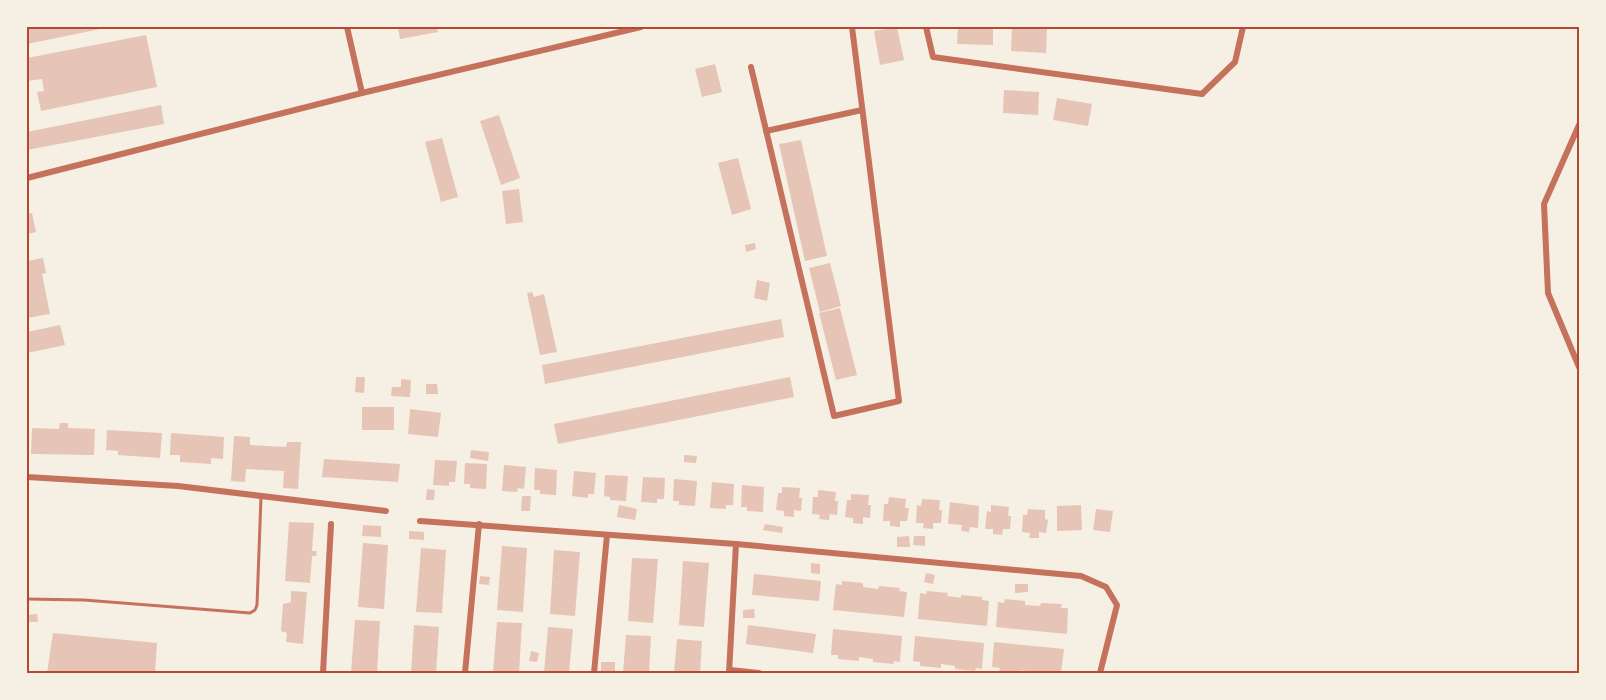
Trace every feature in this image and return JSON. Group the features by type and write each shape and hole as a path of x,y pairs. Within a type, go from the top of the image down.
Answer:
{"street":[{"path":"347,27 362,93"},
{"path":"27,178 362,93 641,27"},
{"path":"751,67 834,416 899,401 852,27"},
{"path":"926,27 933,57 1202,94 1235,62 1243,27"},
{"path":"766,131 862,110"},
{"path":"1579,125 1544,204 1548,293 1579,367"},
{"path":"27,477 178,486 386,511"},
{"path":"420,521 736,544 1081,576 1106,588 1117,605 1100,673"},
{"path":"323,673 331,524"},
{"path":"465,673 479,524"},
{"path":"594,673 607,535"},
{"path":"736,544 730,672 759,673"}],"lane":[{"path":"27,599 84,600 250,613 257,605 261,497"}],"building":[{"path":"27,27 105,27 105,28 27,44"},
{"path":"398,27 437,27 438,32 400,39"},
{"path":"897,27 904,60 880,65 874,31"},
{"path":"958,27 993,27 993,45 957,44"},
{"path":"1012,27 1047,29 1046,53 1011,51"},
{"path":"146,35 157,87 41,111 37,92 44,91 42,79 27,81 27,58"},
{"path":"715,64 722,92 702,97 695,69"},
{"path":"1004,90 1039,92 1038,115 1003,113"},
{"path":"1057,98 1092,104 1088,126 1053,120"},
{"path":"161,105 164,124 27,150 27,132"},
{"path":"499,115 520,178 501,185 480,121"},
{"path":"442,138 458,197 441,202 425,142"},
{"path":"801,140 827,256 805,261 779,144"},
{"path":"738,158 751,209 732,215 718,163"},
{"path":"519,189 523,222 506,224 502,191"},
{"path":"32,213 36,232 27,234 27,214"},
{"path":"755,243 756,249 746,252 745,245"},
{"path":"43,258 46,273 42,274 50,314 27,318 27,261"},
{"path":"830,263 841,306 820,312 809,268"},
{"path":"757,280 770,283 767,301 754,298"},
{"path":"532,292 534,297 544,294 557,352 540,355 527,293"},
{"path":"840,308 857,375 836,380 819,313"},
{"path":"781,319 784,337 545,384 542,365"},
{"path":"60,325 65,345 27,353 27,332"},
{"path":"356,377 365,377 364,393 355,392"},
{"path":"790,377 794,397 558,444 554,424"},
{"path":"401,379 411,380 410,397 391,396 392,387 401,387"},
{"path":"426,384 437,384 438,394 426,394"},
{"path":"362,407 394,407 394,430 362,430"},
{"path":"410,409 441,413 438,437 408,434"},
{"path":"60,423 68,423 68,428 95,429 94,455 31,454 32,428 59,429"},
{"path":"107,430 162,433 160,458 118,455 118,451 106,450"},
{"path":"171,433 224,437 223,459 211,458 211,464 180,462 180,455 170,455"},
{"path":"234,436 250,437 250,445 286,447 287,442 301,442 298,489 283,488 284,471 246,469 245,482 231,481"},
{"path":"471,450 489,452 488,461 470,458"},
{"path":"684,455 697,456 696,463 684,462"},
{"path":"324,459 400,464 398,482 322,477"},
{"path":"435,460 457,461 455,482 449,482 449,486 433,485"},
{"path":"465,463 487,464 486,489 470,488 470,484 464,484"},
{"path":"504,465 526,467 524,489 518,488 517,492 502,491"},
{"path":"535,468 557,470 556,495 540,494 540,490 534,490"},
{"path":"574,471 596,473 594,494 588,494 588,498 572,496"},
{"path":"605,475 628,476 626,501 610,500 610,497 604,496"},
{"path":"643,477 665,478 664,499 657,499 657,503 641,502"},
{"path":"674,479 697,481 695,506 679,505 679,501 673,501"},
{"path":"712,482 734,484 733,505 726,505 726,509 710,508"},
{"path":"742,485 764,487 763,512 747,511 747,507 741,507"},
{"path":"782,487 800,488 801,511 794,510 794,517 784,516 784,511 776,510 778,493 782,493"},
{"path":"427,489 435,490 434,500 426,500"},
{"path":"818,490 836,492 837,515 830,514 829,520 819,519 820,515 812,514 813,497 818,497"},
{"path":"851,494 869,495 870,518 863,517 863,524 853,523 853,518 845,517 847,500 851,500"},
{"path":"522,496 531,496 530,511 521,511"},
{"path":"889,497 906,499 905,508 909,508 907,521 900,521 900,527 890,526 890,521 883,521 884,504 888,504"},
{"path":"922,499 940,500 941,523 933,523 933,529 923,528 924,523 916,523 917,505 921,506"},
{"path":"950,502 979,506 978,528 970,527 969,532 961,531 962,525 948,524"},
{"path":"619,505 637,509 635,520 617,517"},
{"path":"991,505 1009,507 1010,529 1003,529 1002,535 993,534 993,529 985,529 987,511 991,512"},
{"path":"1081,505 1082,530 1057,531 1057,506"},
{"path":"1028,509 1045,510 1045,519 1048,520 1046,533 1039,532 1039,538 1029,538 1030,533 1022,532 1023,515 1027,515"},
{"path":"1096,509 1113,511 1110,532 1093,530"},
{"path":"289,522 314,523 312,551 317,551 316,556 312,556 310,583 285,581"},
{"path":"765,524 783,527 782,533 763,530"},
{"path":"363,525 381,526 381,537 362,536"},
{"path":"409,531 424,532 424,540 409,539"},
{"path":"909,536 910,547 897,547 897,537"},
{"path":"914,536 925,536 925,546 913,545"},
{"path":"363,543 388,545 384,609 358,607"},
{"path":"502,546 527,548 523,612 497,610"},
{"path":"421,548 446,550 442,613 416,612"},
{"path":"554,550 580,552 575,616 550,614"},
{"path":"632,558 658,559 653,623 628,621"},
{"path":"683,561 709,563 704,627 679,625"},
{"path":"811,563 820,564 820,574 811,573"},
{"path":"926,573 935,575 933,584 924,582"},
{"path":"754,574 821,581 819,601 752,595"},
{"path":"480,576 490,577 489,585 479,584"},
{"path":"842,581 863,583 863,587 878,589 879,586 900,588 899,591 907,592 904,617 833,610 836,584 842,585"},
{"path":"1015,584 1028,584 1028,592 1015,593"},
{"path":"291,591 307,592 303,644 286,642 287,633 281,631 283,604 291,602"},
{"path":"927,591 948,593 947,596 961,598 961,595 982,597 982,600 989,601 987,626 918,619 920,593 926,594"},
{"path":"1005,599 1025,601 1025,605 1062,604 1061,608 1068,608 1067,634 996,627 998,602 1004,603"},
{"path":"754,609 755,618 743,618 743,610"},
{"path":"37,614 38,622 27,622 27,615"},
{"path":"355,620 380,621 377,673 351,673"},
{"path":"497,622 522,623 519,673 493,673"},
{"path":"414,625 439,627 436,673 411,673"},
{"path":"748,625 816,634 813,653 746,644"},
{"path":"548,627 573,629 569,673 544,673"},
{"path":"833,629 902,636 900,662 894,661 893,664 873,662 873,659 859,657 859,661 838,659 838,655 831,655"},
{"path":"53,633 157,643 155,673 47,673"},
{"path":"626,635 651,636 649,673 623,673"},
{"path":"915,636 984,643 982,669 976,668 975,671 955,669 955,666 941,664 941,668 920,666 920,662 913,661"},
{"path":"677,639 702,641 700,673 674,673"},
{"path":"994,642 1064,649 1061,673 1034,673 1021,670 1020,673 999,672 1000,668 992,667"},
{"path":"531,651 539,653 537,662 529,661"},
{"path":"601,662 615,662 615,673 601,673"}]}
